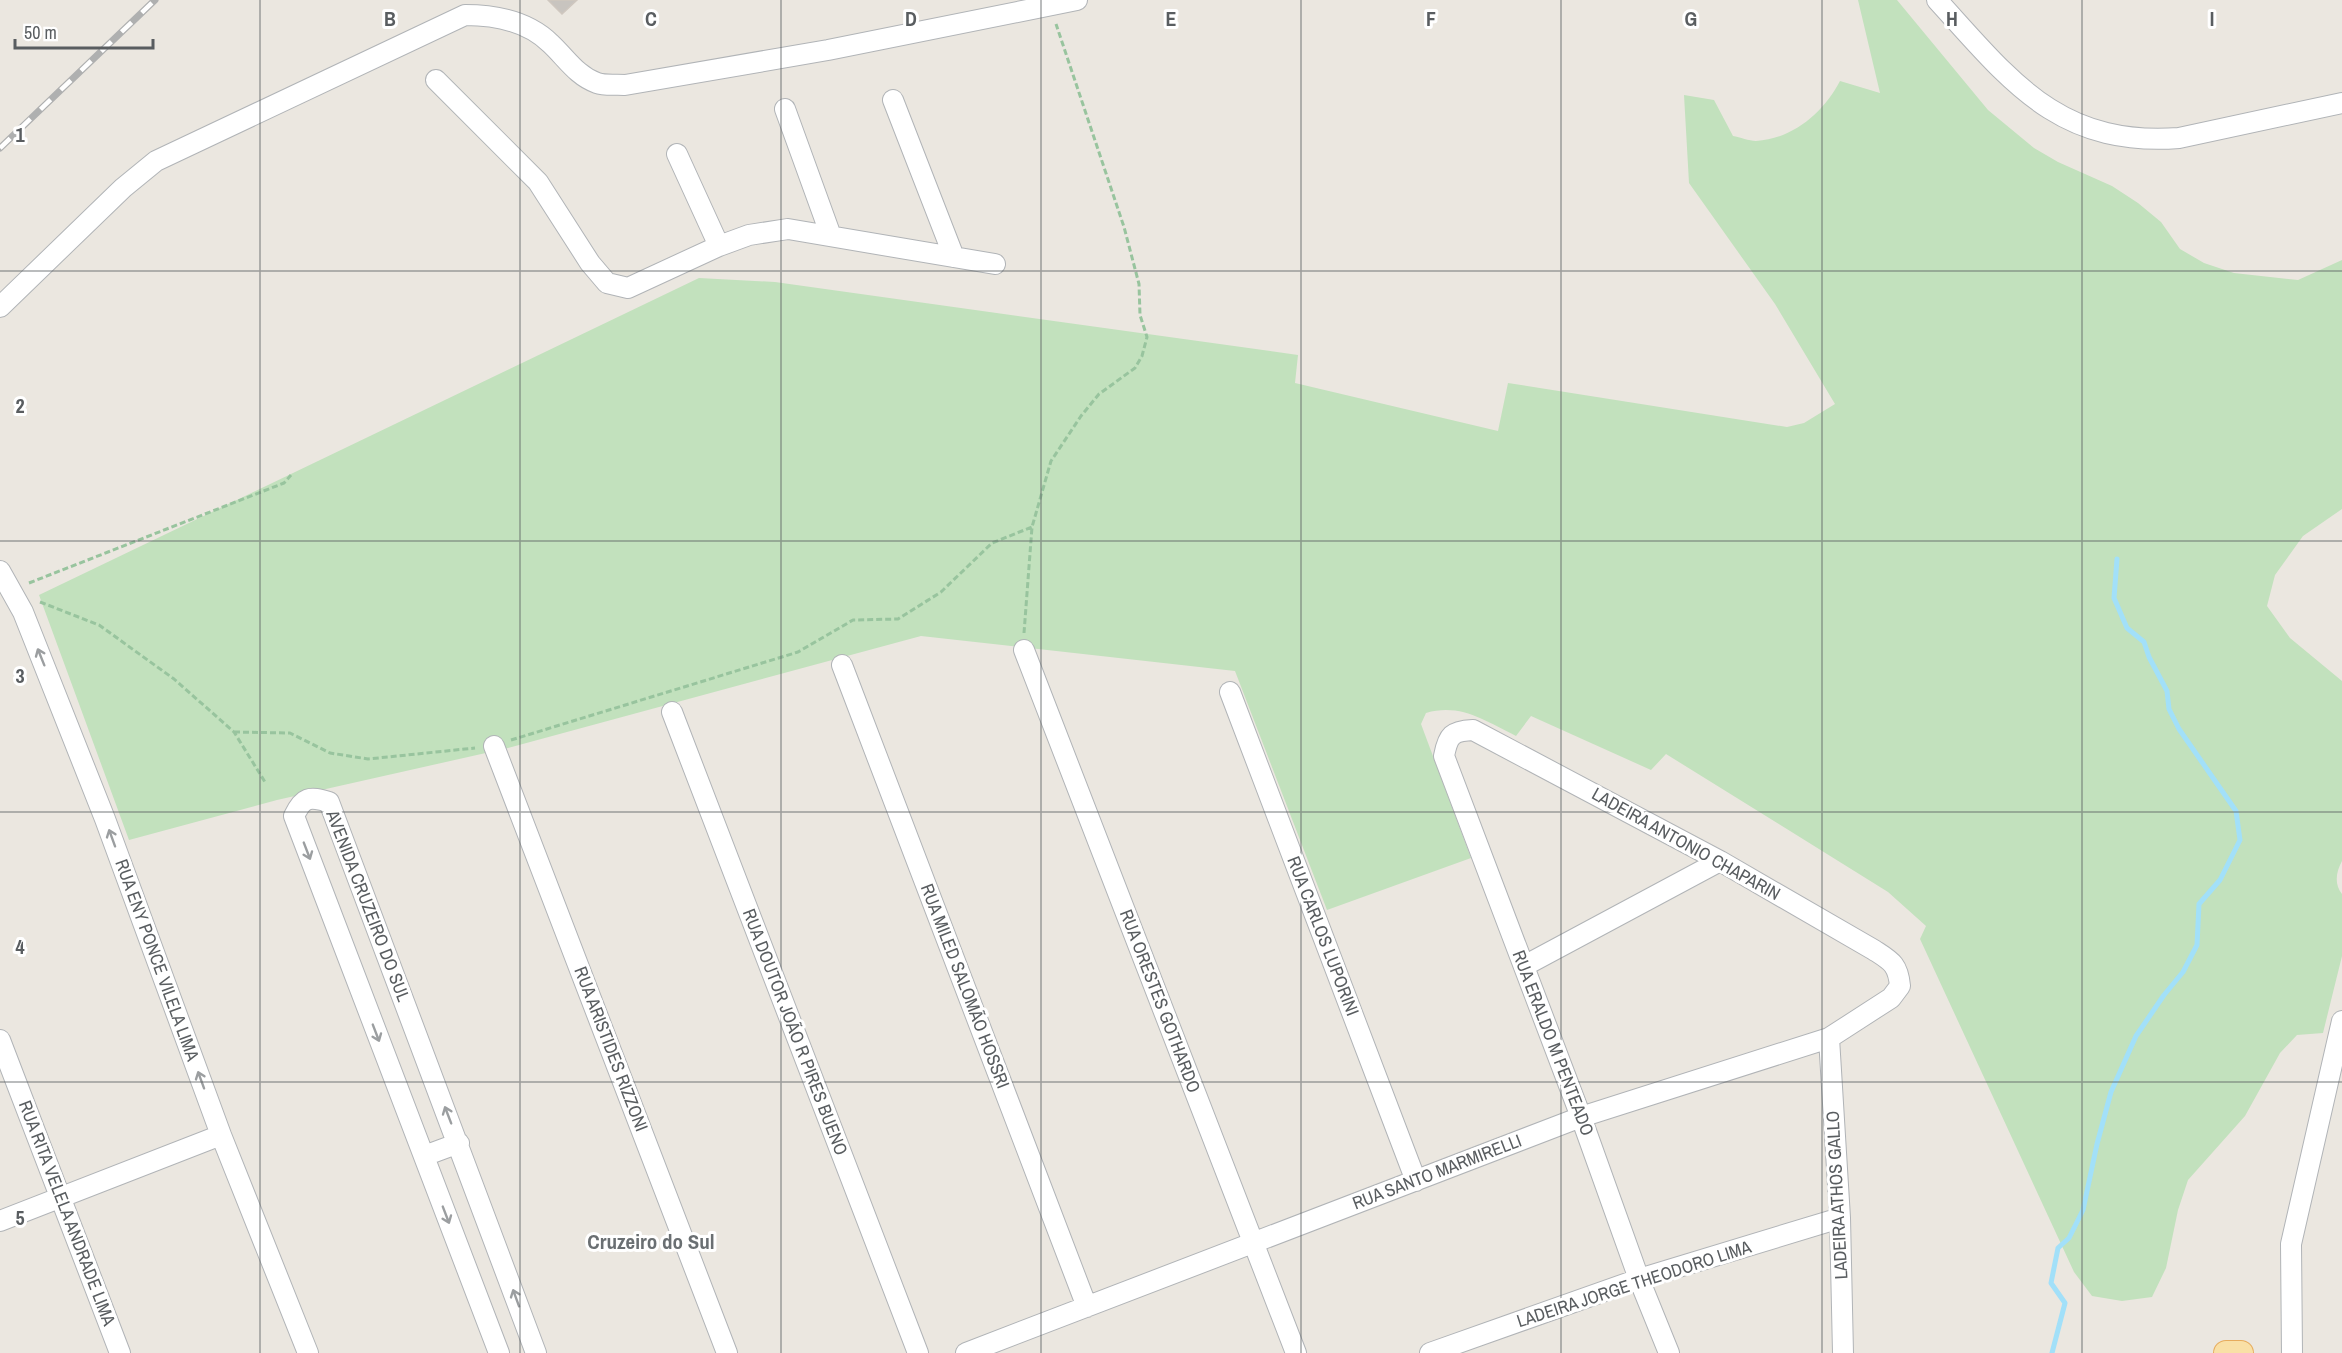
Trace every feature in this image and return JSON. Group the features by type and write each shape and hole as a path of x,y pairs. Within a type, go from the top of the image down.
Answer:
{"main road":[{"path":"2226,1353 2241,1353"}],"street":[{"path":"0,307 123,188 156,161 465,15 487,15 513,20 549,41 580,74 598,84 625,85 828,50 1077,0"},
{"path":"1937,0 2004,74 2030,96 2054,113 2104,132 2156,140 2179,138 2342,103"},
{"path":"436,80 537,182 590,263 607,284 628,288 719,246 749,235 788,229 995,264"},
{"path":"893,100 954,257"},
{"path":"785,109 831,236"},
{"path":"677,154 719,246"},
{"name":"RUA ENY PONCE VILELA LIMA","path":"0,571 23,612 105,819 221,1135 308,1353"},
{"name":"RUA ORESTES GOTHARDO","path":"1024,650 1296,1353"},
{"name":"RUA MILED SALOMÃO HOSSRI","path":"842,665 1087,1307"},
{"name":"RUA CARLOS LUPORINI","path":"1230,692 1416,1181"},
{"name":"RUA DOUTOR JOÃO R PIRES BUENO","path":"672,712 918,1353"},
{"name":"LADEIRA ANTONIO CHAPARIN","path":"1452,735 1460,730 1473,730 1720,861 1890,960 1899,971 1900,986"},
{"name":"RUA ERALDO M PENTEADO","path":"1452,735 1447,741 1444,756 1581,1117 1639,1279 1669,1353"},
{"name":"RUA ARISTIDES RIZZONI","path":"494,746 727,1353"},
{"name":"AVENIDA CRUZEIRO DO SUL","path":"499,1353 294,816 299,804 307,800 316,798 329,802 536,1353"},
{"path":"1524,966 1720,861"},
{"name":"RUA SANTO MARMIRELLI","path":"966,1353 1581,1117 1829,1038 1891,998 1900,986"},
{"path":"2292,1353 2290,1244 2342,1021"},
{"name":"LADEIRA ATHOS GALLO","path":"1829,1038 1840,1218 1843,1353"},
{"name":"RUA RITA VELELA ANDRADE LIMA","path":"0,1040 120,1353"},
{"path":"0,1221 221,1135"},
{"path":"424,1156 459,1143"},
{"name":"LADEIRA JORGE THEODORO LIMA","path":"1430,1353 1639,1279 1840,1218"}],"path":[{"path":"1024,650 1032,527 1051,461 1081,416 1099,394 1135,368 1142,356 1147,337 1140,315 1138,284 1124,227 1050,5"},
{"path":"11,590 284,483 291,475"},
{"path":"234,732 290,733 330,753 368,759 494,746 798,652 853,621 898,619 941,592 992,543 1032,527"},
{"path":"11,590 99,626 174,679 234,732 265,783"}],"green space":[{"path":"1858,0 1897,0 1988,110 2034,148 2058,162 2112,186 2138,203 2161,222 2180,249 2204,263 2234,273 2298,280 2342,260 2342,509 2303,536 2275,575 2267,606 2290,638 2342,681 2342,861 2337,878 2342,894 2342,956 2323,1033 2297,1035 2280,1053 2245,1116 2188,1180 2178,1210 2166,1268 2152,1297 2122,1301 2092,1296 2074,1272 1920,939 1926,926 1888,892 1666,754 1651,770 1531,716 1516,736 1483,719 1462,712 1450,710 1426,713 1421,724 1471,858 1327,910 1235,671 921,636 508,748 277,800 129,840 39,595 699,278 775,282 1298,355 1295,383 1498,431 1508,383 1787,427 1804,423 1835,404 1775,304 1689,183 1684,95 1714,100 1733,136 1756,141 1782,135 1806,122 1825,103 1840,81 1880,93"}],"building":[{"path":"548,0 577,0 562,14"}],"waterway":[{"path":"2052,1353 2065,1303 2051,1283 2058,1248 2069,1238 2083,1210 2111,1092 2136,1036 2183,972 2197,945 2199,904 2220,880 2240,840 2236,811 2179,729 2169,709 2167,691 2149,657 2144,642 2127,628 2114,598 2117,559"}],"railway":[{"path":"0,148 155,0"}],"district":[{"name":"Cruzeiro do Sul","path":"651,1242"}]}
